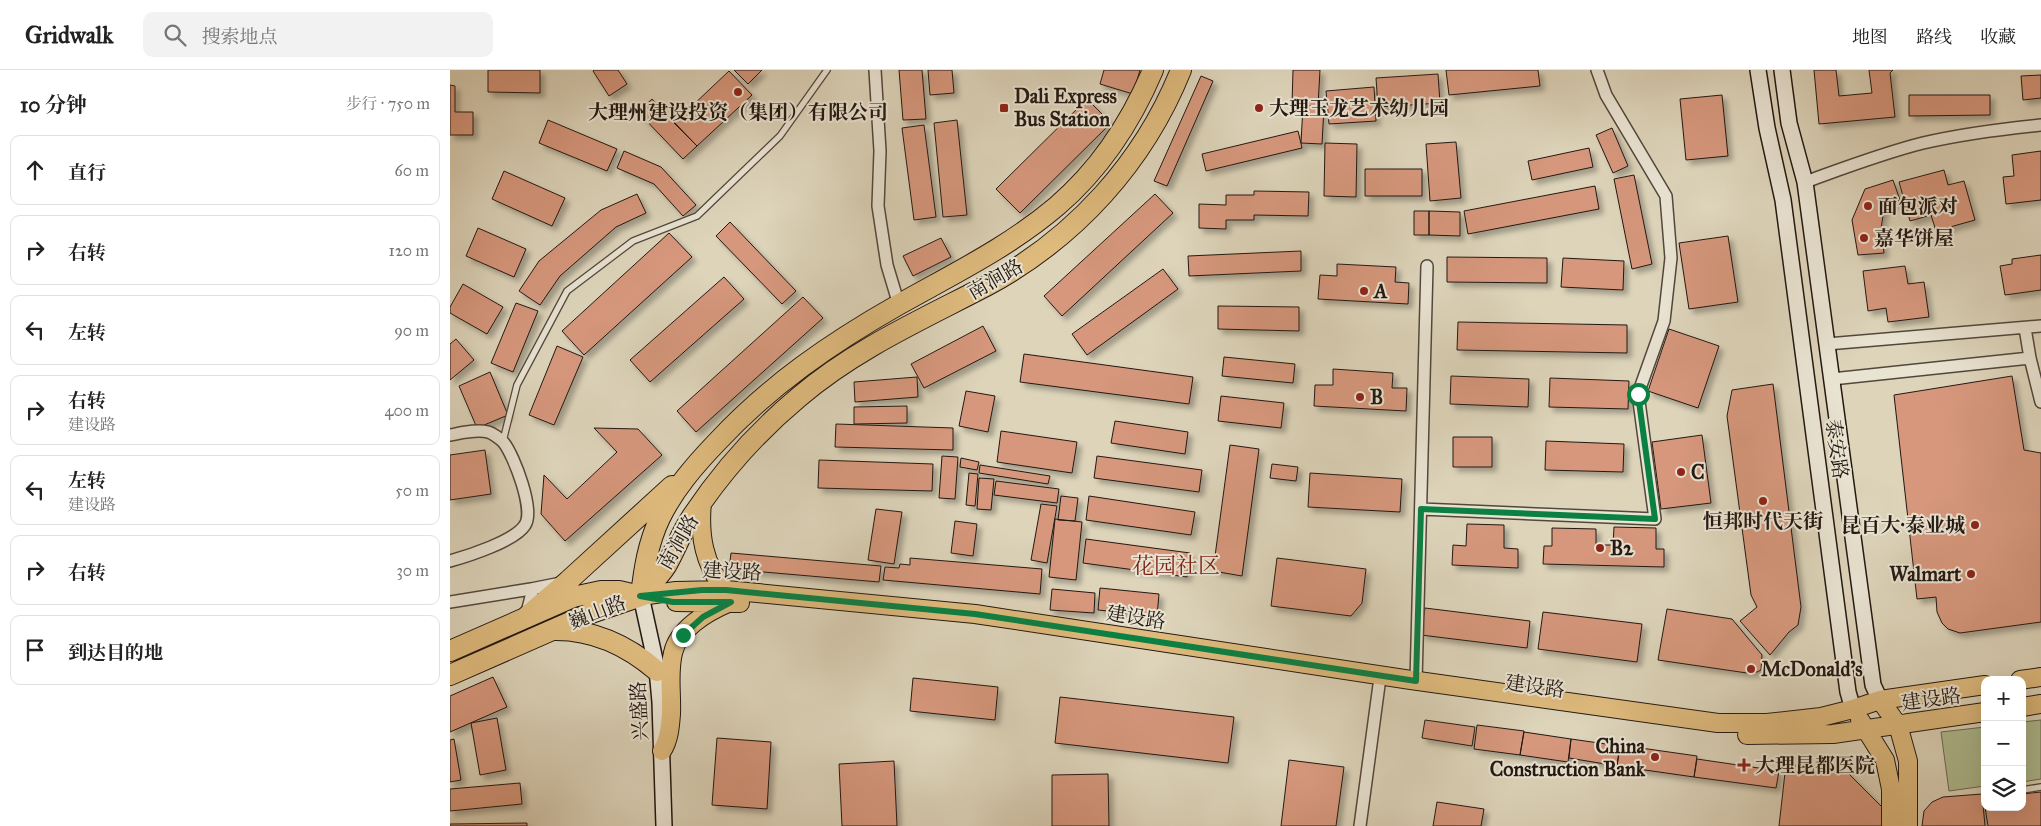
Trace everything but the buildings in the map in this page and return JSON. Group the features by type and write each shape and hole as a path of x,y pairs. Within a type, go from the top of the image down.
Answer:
{"highway":[{"name":"南涧路","path":"640,596 648,552 659,520 676,490 700,459 742,415 776,385 821,352 899,304 1004,245 1035,223 1068,195 1115,141 1133,113 1153,70"},
{"name":"南涧路","path":"640,596 666,567 689,520 702,502 736,460 780,413 836,368 909,325 1006,274 1052,242 1077,221 1116,180 1140,148 1161,112 1181,70"},
{"path":"899,304 909,325"},
{"path":"526,617 568,581 700,459"},
{"name":"巍山路","path":"450,651 573,597 591,592 611,590 640,596"},
{"name":"巍山路","path":"450,675 591,613 640,596"},
{"path":"552,630 584,632 616,643 630,650 657,671"}],"main road":[{"name":"泰安路","path":"1758,70 1767,128 1782,200 1847,682 1853,709 1885,760 1891,789 1891,826"},
{"name":"泰安路","path":"1782,70 1789,123 1805,182 1873,686 1880,700 1898,725 1908,761 1908,826"},
{"path":"662,751 667,740 670,725 671,664 674,648 695,623 728,596 714,574 705,553 701,528 702,502"},
{"name":"建设路","path":"640,596 673,602 728,596 975,614 1416,681 1718,723 1767,723 1820,717 1880,700 1981,686"},
{"name":"兴盛路","path":"640,596 657,671 664,826"},
{"name":"建设路","path":"728,596 979,626 1723,735 1832,734 1981,713"},
{"path":"2026,679 2041,677"},
{"path":"2026,706 2041,704"}],"street":[{"path":"875,70 880,151 878,206 887,264 899,304"},
{"path":"1421,509 1655,519 1638,394 1664,321 1672,258 1666,196 1606,95 1597,70"},
{"path":"1805,182 1923,143 1960,135 2041,125"},
{"path":"1416,681 1427,266"},
{"path":"1827,344 2041,326"},
{"path":"2025,328 2041,402"},
{"path":"1832,379 2030,358"},
{"path":"450,435 488,432 503,442 515,464 529,513 525,525 515,534 478,553 450,561"},
{"path":"450,602 568,581"},
{"path":"526,617 532,593 531,589"},
{"path":"1360,826 1379,685"}],"lane":[{"path":"503,442 517,385 567,291 633,240 697,216 780,136 827,70"},
{"path":"2026,789 2041,787"}],"green space":[{"path":"2041,720 2041,779 2026,781 2026,766 2026,722"},
{"path":"1981,727 1981,787 1949,791 1941,732"}],"place":[{"name":"大理州建设投资（集团）有限公司","path":"738,92"},
{"name":"Dali Express Bus Station","path":"1004,108"},
{"name":"大理玉龙艺术幼儿园","path":"1259,108"},
{"name":"面包派对","path":"1868,206"},
{"name":"嘉华饼屋","path":"1864,238"},
{"name":"A","path":"1364,291"},
{"name":"B","path":"1360,397"},
{"name":"C","path":"1681,472"},
{"name":"恒邦时代天街","path":"1763,501"},
{"name":"昆百大·泰业城","path":"1975,525"},
{"name":"B2","path":"1600,548"},
{"name":"Walmart","path":"1971,574"},
{"name":"McDonald's","path":"1751,669"},
{"name":"China Construction Bank","path":"1655,757"},
{"name":"大理昆都医院","path":"1744,765"}],"district":[{"name":"花园社区","path":"1176,565"}],"route":[{"path":"683,635 703,617 731,602 673,602 640,596 676,591 726,590 975,614 1416,681 1421,509 1655,519 1638,394"}]}
